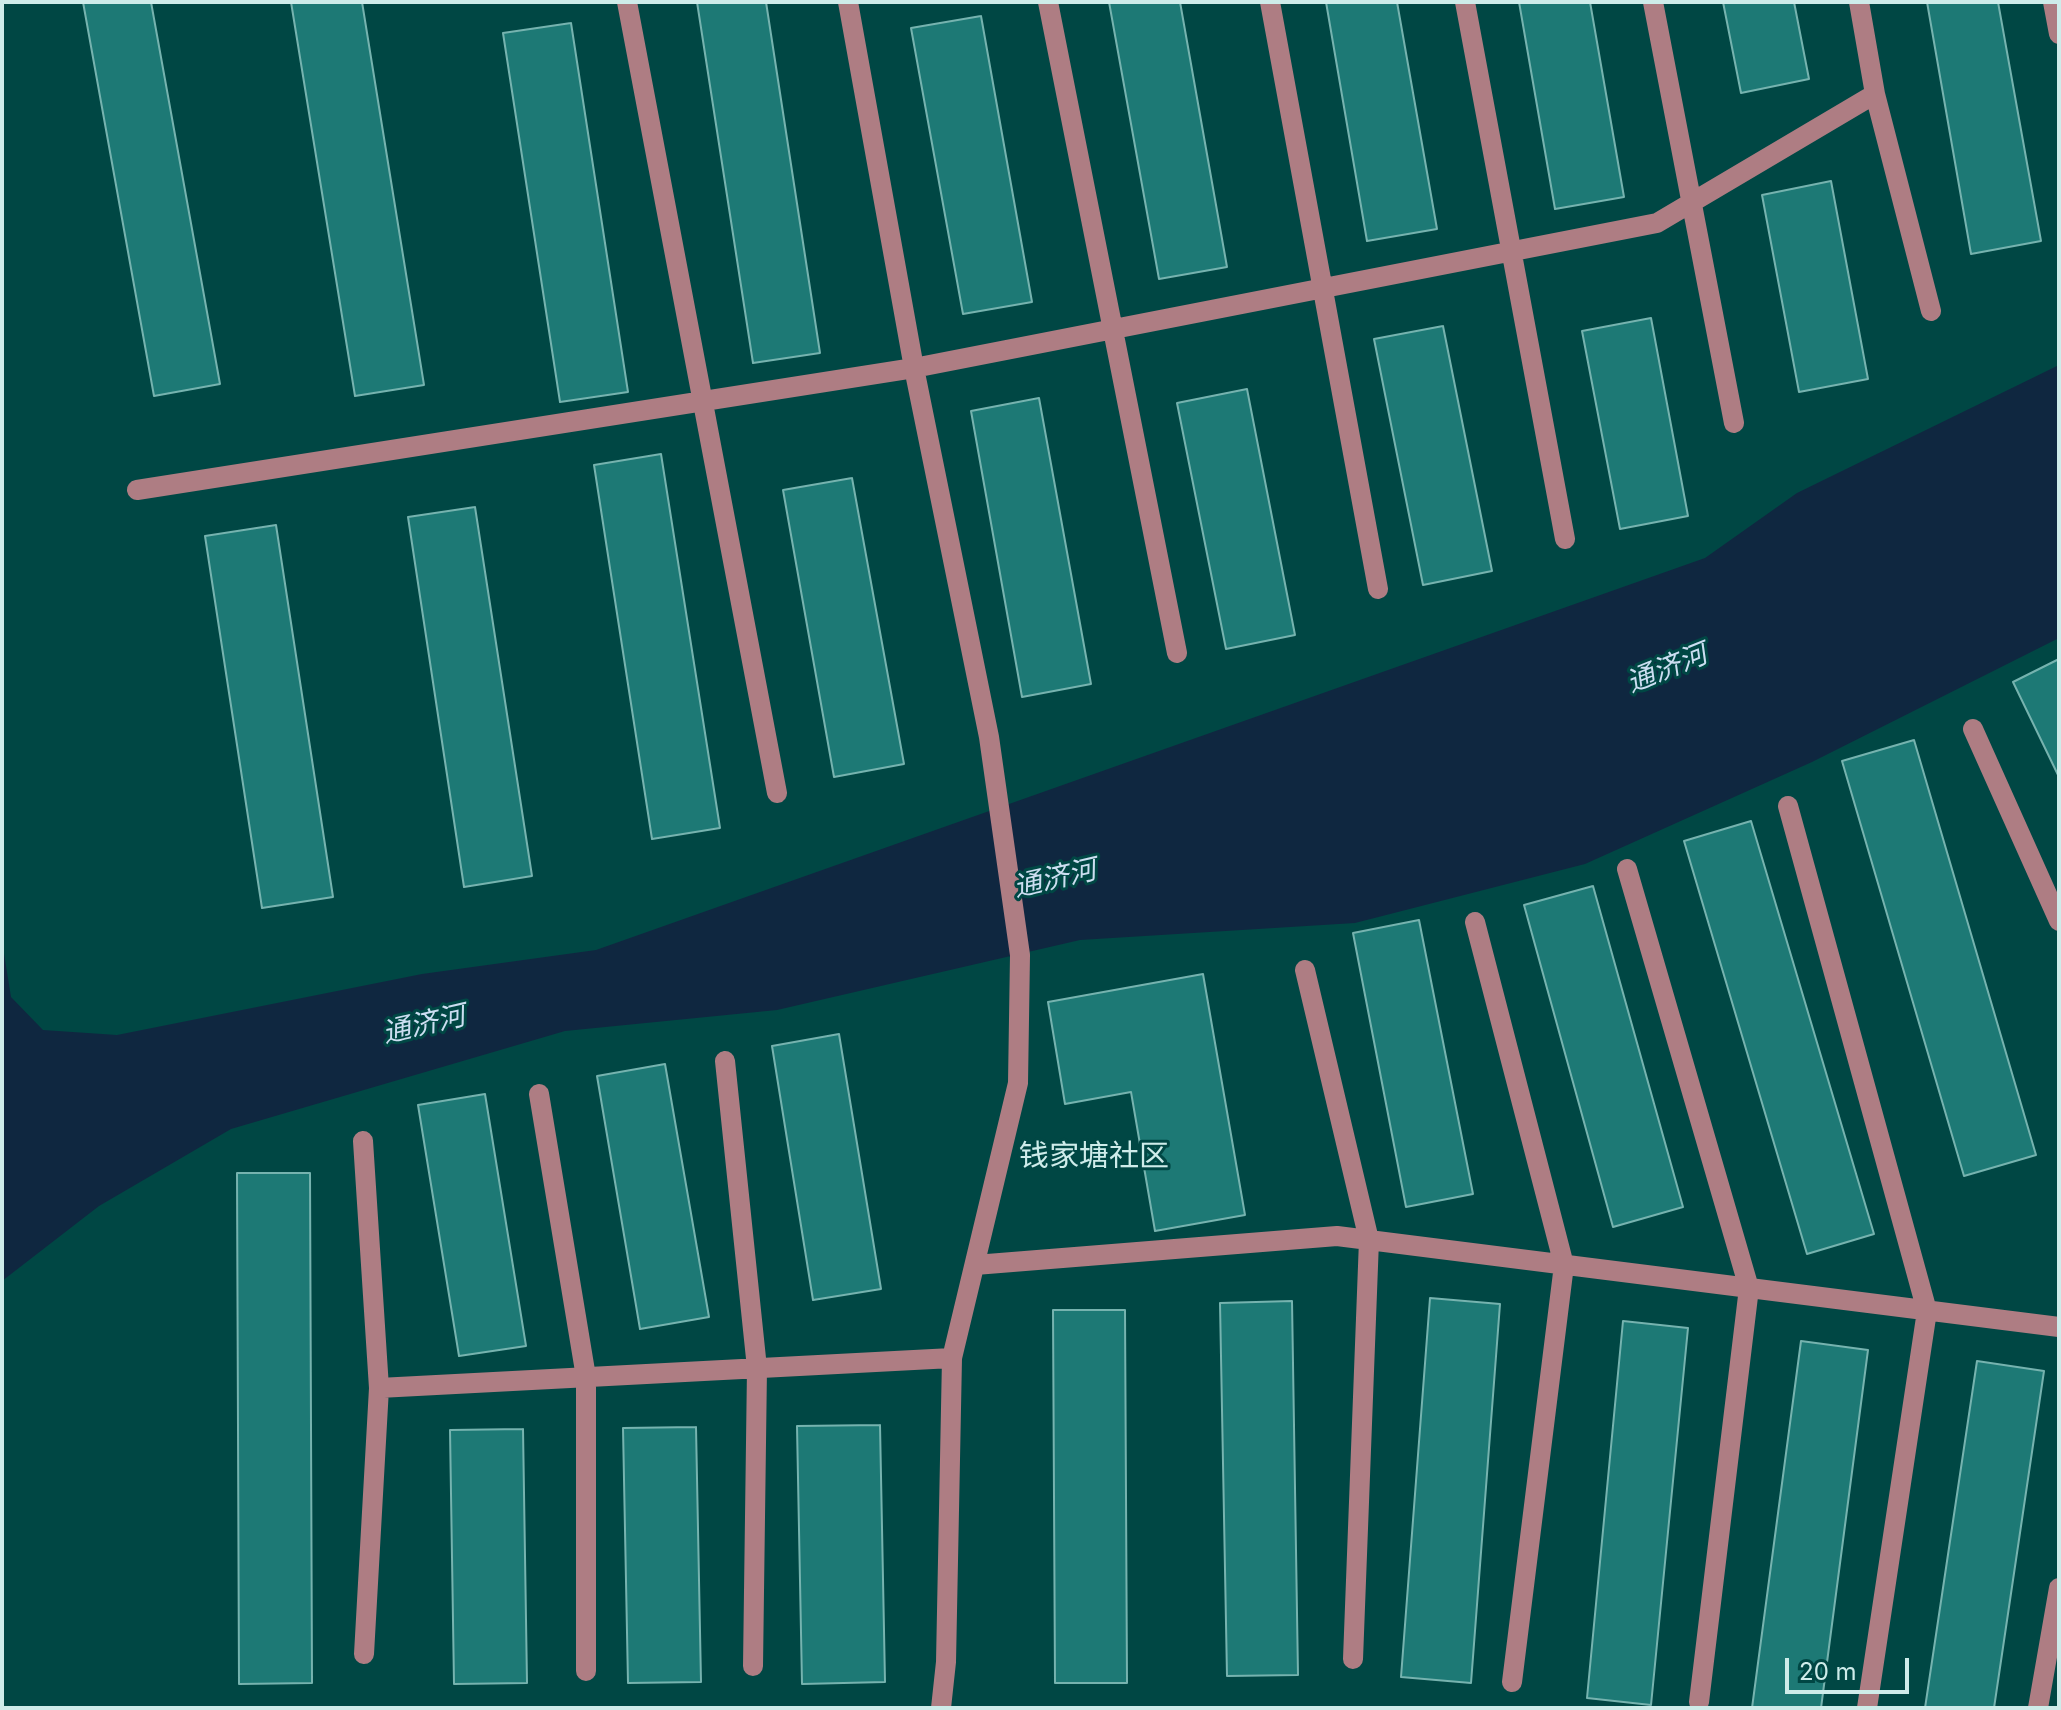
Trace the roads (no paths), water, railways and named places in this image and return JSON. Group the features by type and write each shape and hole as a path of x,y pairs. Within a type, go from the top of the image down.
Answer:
{"lane":[{"path":"627,2 777,793"},
{"path":"848,2 914,368 989,737 1020,955 1018,1083 952,1358 946,1662 941,1708"},
{"path":"1048,2 1177,653"},
{"path":"1270,2 1378,589"},
{"path":"1465,2 1565,539"},
{"path":"1653,2 1734,423"},
{"path":"1859,2 1875,94 1931,311"},
{"path":"2053,2 2059,34"},
{"path":"137,490 914,368 1657,223 1875,94"},
{"path":"1973,729 2059,921"},
{"path":"1788,806 1927,1311 1867,1708"},
{"path":"1627,869 1749,1288 1699,1702"},
{"path":"1475,922 1564,1265 1512,1682"},
{"path":"1305,970 1369,1240 1353,1659"},
{"path":"725,1061 757,1368 753,1666"},
{"path":"539,1094 586,1377 586,1671"},
{"path":"363,1141 379,1388 364,1654"},
{"path":"975,1265 1337,1236 2059,1327"},
{"path":"379,1388 952,1358"},
{"path":"2038,1708 2059,1588"}],"water":[{"name":"通济河","path":"2059,365 2059,638 1812,762 1585,864 1355,923 1080,940 777,1010 565,1031 231,1129 99,1206 2,1281 2,941 11,997 43,1030 117,1035 422,974 596,950 1705,558 1797,493"}],"district":[{"name":"钱家塘社区","path":"1094,1157"}]}
